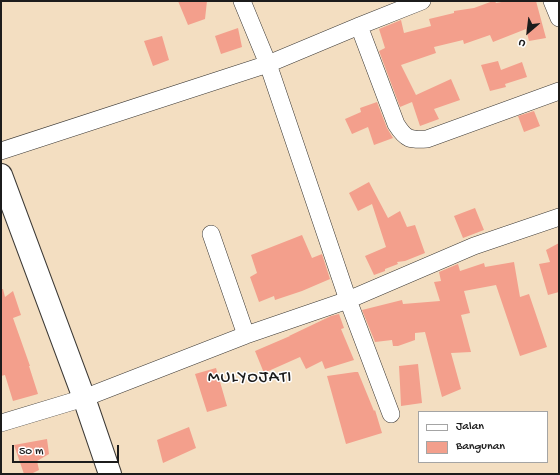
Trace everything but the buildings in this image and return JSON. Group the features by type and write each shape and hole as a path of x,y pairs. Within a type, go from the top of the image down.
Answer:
{"street":[{"path":"242,1 268,64 348,300 391,414"},
{"path":"1,151 268,64 422,1"},
{"path":"552,1 559,18"},
{"path":"359,26 396,124 403,135 412,140 427,140 559,91"},
{"path":"1,174 84,398 110,474"},
{"path":"1,422 84,398 246,335 348,300 474,246 559,216"},
{"path":"211,234 246,335"}],"district":[{"name":"MULYOJATI","path":"250,378"}]}
